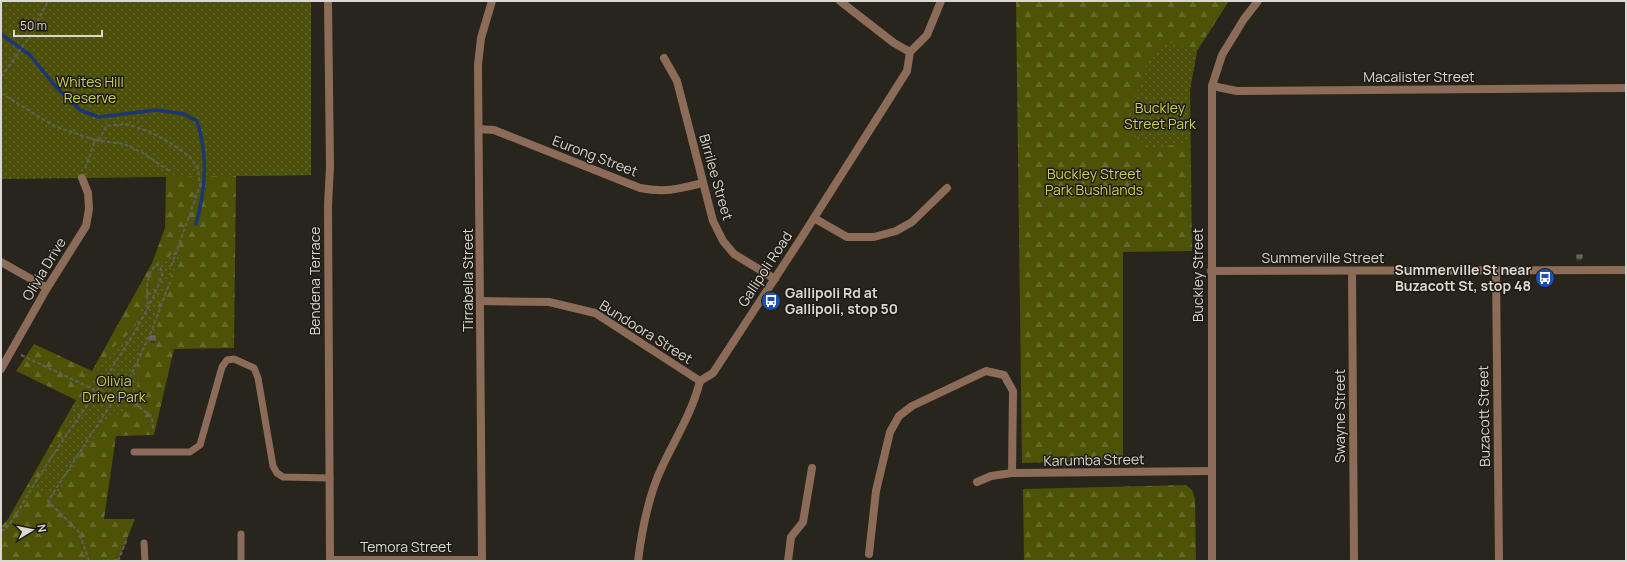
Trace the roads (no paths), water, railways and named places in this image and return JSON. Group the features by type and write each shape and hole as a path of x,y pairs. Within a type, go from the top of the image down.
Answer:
{"street":[{"name":"Bendena Terrace","path":"328,1 330,167 328,205 330,561"},
{"name":"Tirrabella Street","path":"482,560 478,65 481,38 492,1"},
{"path":"840,1 894,43 910,52 927,35 941,1"},
{"name":"Buckley Street","path":"1212,561 1212,86 1222,55 1258,1"},
{"name":"Gallipoli Road","path":"700,381 713,373 814,218 907,71 910,52"},
{"name":"Birrilee Street","path":"664,58 677,81 713,221 723,241 734,254 775,279"},
{"name":"Macalister Street","path":"1212,86 1237,91 1626,88"},
{"name":"Eurong Street","path":"479,129 494,130 640,188 655,191 671,191 703,183"},
{"name":"Olivia Drive","path":"1,369 47,288 86,226 89,210 88,193 82,178"},
{"path":"814,218 847,237 874,236 896,231 912,222 947,188"},
{"path":"1,262 47,288"},
{"name":"Summerville Street","path":"1211,271 1626,270"},
{"name":"Swayne Street","path":"1352,271 1354,561"},
{"name":"Buzacott Street","path":"1496,271 1499,561"},
{"name":"Bundoora Street","path":"481,301 549,302 595,313 700,381"},
{"path":"869,554 876,491 890,432 899,416 912,406 986,371 1004,375 1013,391 1012,473"},
{"path":"638,561 650,500 661,468 695,402 700,381"},
{"path":"788,561 791,537 803,522 812,468"},
{"name":"Karumba Street","path":"977,482 991,476 1012,473 1212,471"},
{"name":"Temora Street","path":"330,561 482,560"}],"lane":[{"path":"134,452 190,452 200,445 222,367 227,360 234,359 254,368 258,378 273,466 277,473 283,477 330,478"},
{"path":"241,534 241,561"},
{"path":"144,543 144,561"}],"waterway":[{"path":"1,34 30,55 56,87 80,110 99,117 156,110 184,114 197,121 203,147 204,185 196,224"}],"place":[{"name":"Summerville St near Buzacott St, stop 48","path":"1545,278"},
{"name":"Gallipoli Rd at Gallipoli, stop 50","path":"771,301"}],"park label":[{"name":"Whites Hill Reserve","path":"90,90"},
{"name":"Buckley Street Park","path":"1160,116"},
{"name":"Buckley Street Park Bushlands","path":"1094,182"},
{"name":"Olivia Drive Park","path":"114,390"}]}
